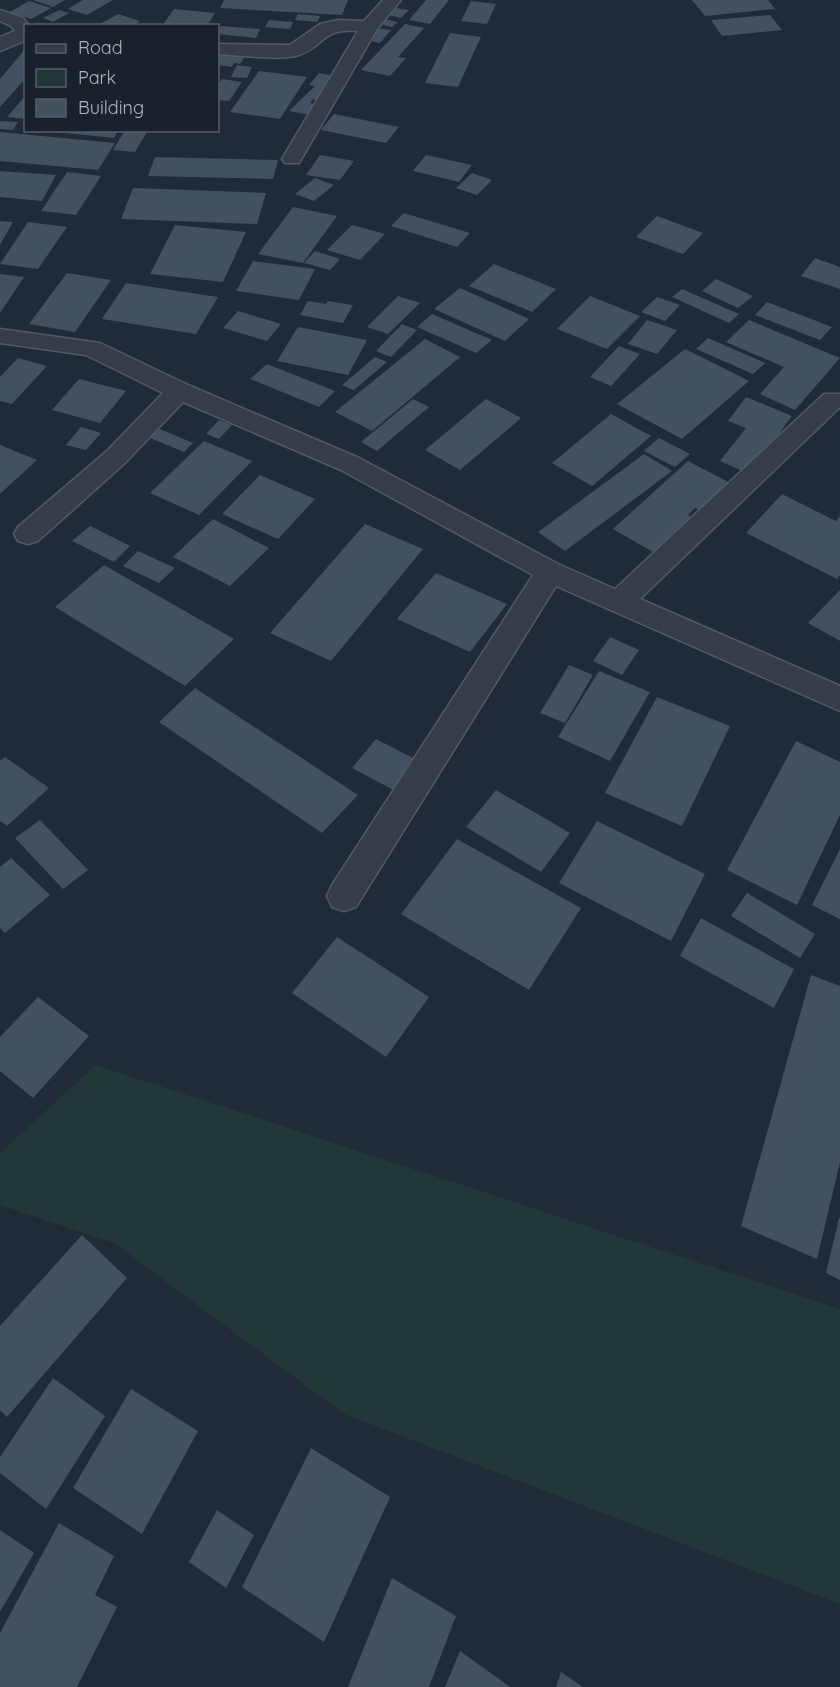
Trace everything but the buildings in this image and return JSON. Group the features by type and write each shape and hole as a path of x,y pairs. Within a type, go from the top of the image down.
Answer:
{"street":[{"path":"292,159 369,27 392,0"},
{"path":"0,15 17,22 24,31"},
{"path":"219,49 293,51 303,47 321,30 336,25 369,27"},
{"path":"0,46 8,39 24,35"},
{"path":"0,336 92,348 179,391 350,464 550,572 840,699"},
{"path":"27,534 116,457 179,391"},
{"path":"619,602 833,400"},
{"path":"344,896 550,572"}],"green space":[{"path":"96,1065 840,1309 840,1604 344,1414 114,1243 0,1205 0,1153"}]}
